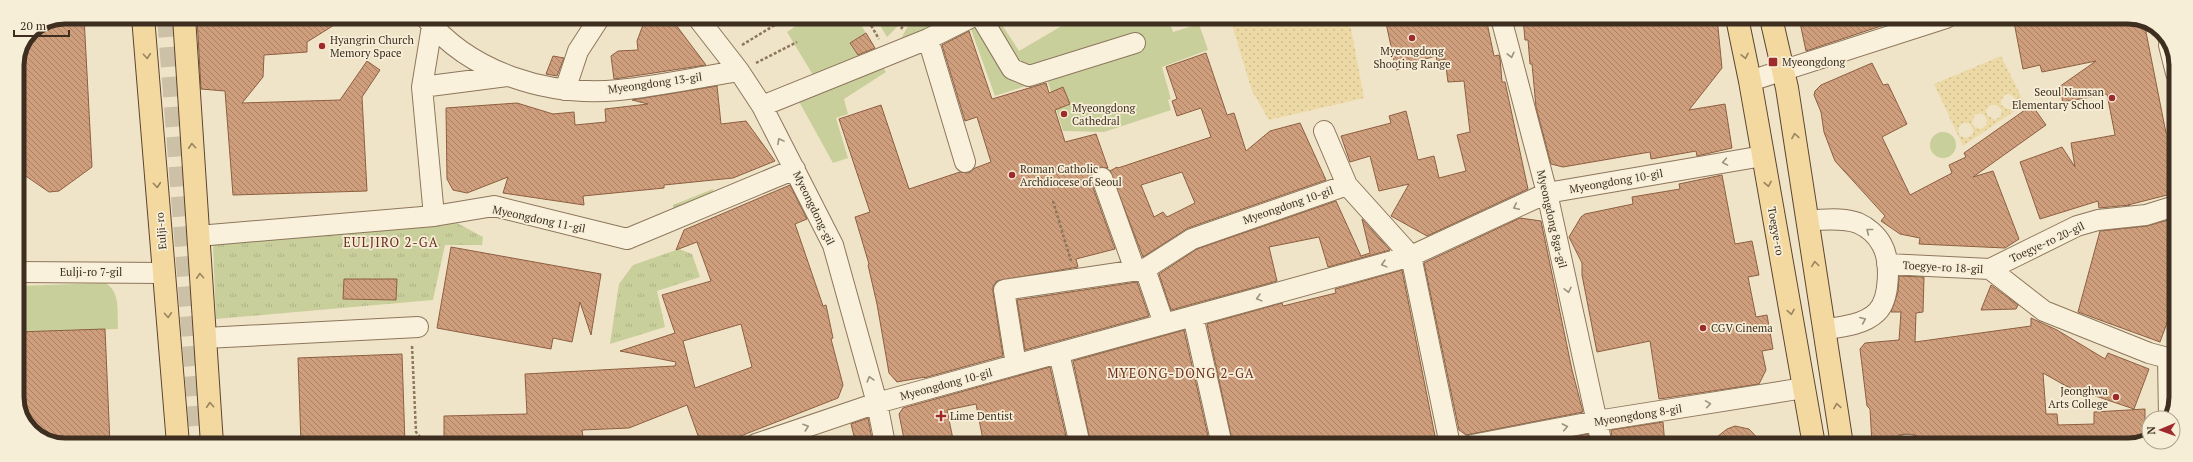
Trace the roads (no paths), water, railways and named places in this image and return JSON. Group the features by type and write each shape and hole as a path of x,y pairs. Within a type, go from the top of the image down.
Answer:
{"main road":[{"name":"Eulji-ro","path":"145,24 178,438"},
{"path":"184,24 212,438"},
{"name":"Toegye-ro","path":"1737,24 1750,81 1813,438"},
{"path":"1772,24 1783,70 1809,220 1841,438"}],"street":[{"path":"428,24 422,87 434,216"},
{"name":"Myeongdong 13-gil","path":"430,24 448,42 465,55 507,76 565,90 618,90 739,71"},
{"path":"565,90 578,51 595,24"},
{"name":"Myeongdong-gil","path":"702,24 739,71 762,106 833,245 877,403 884,438"},
{"path":"762,106 928,39 958,24"},
{"path":"985,24 1012,69 1029,76 1134,43"},
{"name":"Myeongdong 8ga-gil","path":"1503,24 1547,193 1601,438"},
{"path":"1750,81 1926,24"},
{"path":"928,39 964,162"},
{"path":"422,87 507,76"},
{"path":"1324,131 1347,185"},
{"name":"Myeongdong 10-gil","path":"774,438 877,403 1411,256 1547,193 1763,156"},
{"name":"Myeongdong 11-gil","path":"198,236 434,216 494,206 628,239 795,169"},
{"path":"1102,178 1164,324"},
{"name":"Myeongdong 10-gil","path":"1016,365 1004,290 1140,270 1192,239 1347,185 1411,256"},
{"name":"Toegye-ro 20-gil","path":"1990,269 2077,226 2098,220 2146,215 2169,208"},
{"name":"Toegye-ro 18-gil","path":"1809,220 1841,220 1857,222 1872,231 1883,245 1887,264 1990,269 2044,311 2149,353 2169,358"},
{"path":"1411,256 1449,438"},
{"path":"1825,329 1857,323 1876,313 1880,308 1887,287 1887,264"},
{"name":"Eulji-ro 7-gil","path":"24,272 164,273"},
{"path":"1193,316 1220,438"},
{"path":"205,338 415,328"},
{"path":"1059,353 1079,438"},
{"name":"Myeongdong 8-gil","path":"1508,438 1597,421 1804,388"}],"tunnel":[{"path":"168,24 200,438"}],"place":[{"name":"Myeongdong Shooting Range","path":"1412,38"},
{"name":"Hyangrin Church Memory Space","path":"322,46"},
{"name":"Myeongdong","path":"1773,62"},
{"name":"Seoul Namsan Elementary School","path":"2112,98"},
{"name":"Myeongdong Cathedral","path":"1064,114"},
{"name":"Roman Catholic Archdiocese of Seoul","path":"1012,175"},
{"name":"CGV Cinema","path":"1703,328"},
{"name":"Jeonghwa Arts College","path":"2116,397"},
{"name":"Lime Dentist","path":"941,416"}],"district":[{"name":"EULJIRO 2-GA","path":"391,242"},
{"name":"MYEONG-DONG 2-GA","path":"1181,373"}]}
